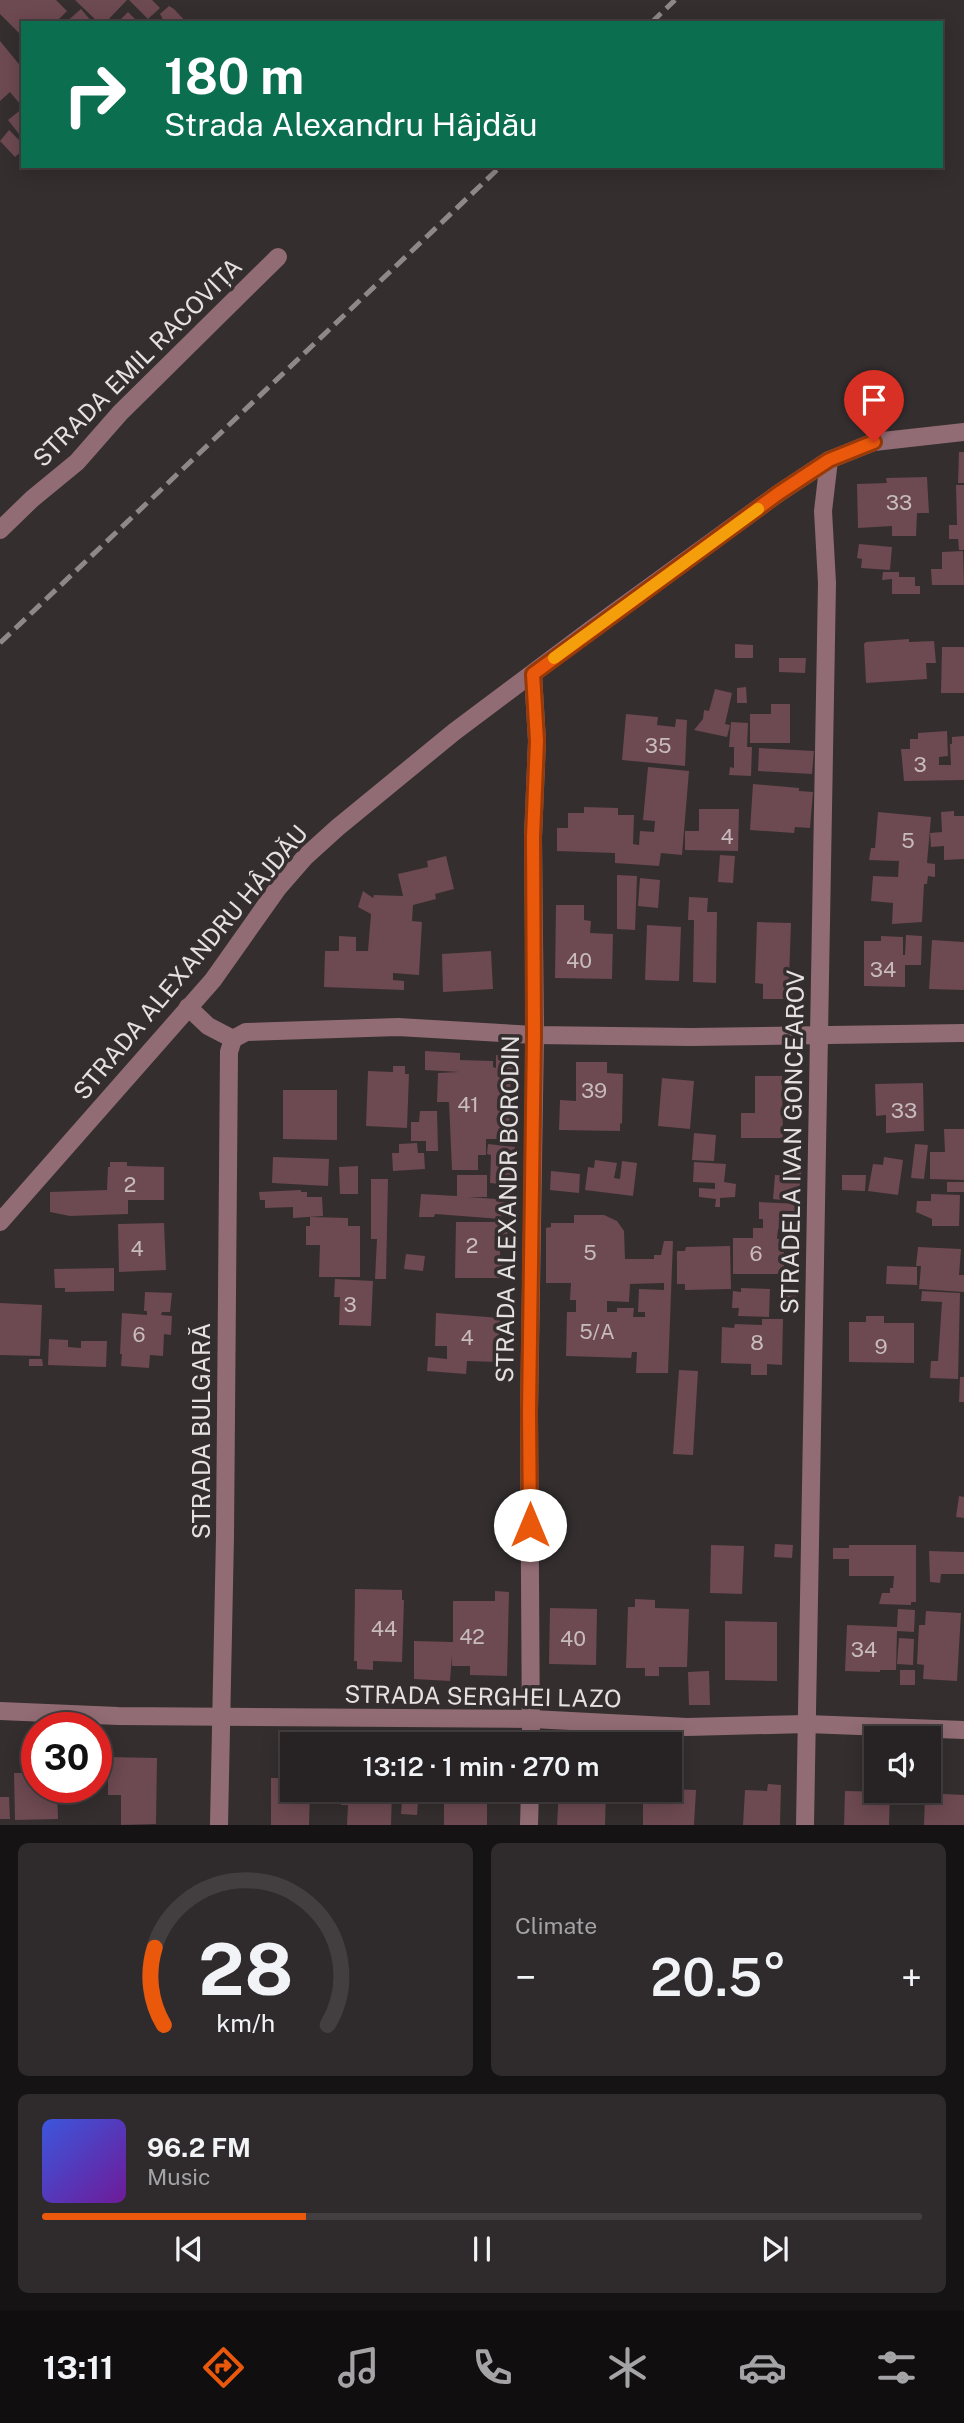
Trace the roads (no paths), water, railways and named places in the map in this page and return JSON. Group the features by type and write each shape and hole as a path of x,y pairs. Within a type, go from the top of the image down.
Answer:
{"street":[{"name":"STRADA EMIL RACOVIȚA","path":"0,530 32,499 77,463 120,413 278,257"},
{"name":"STRADA ALEXANDRU HÂJDĂU","path":"0,1222 213,980 278,888 305,857 454,732 779,493 829,460 874,442 964,432"},
{"name":"STRADELA IVAN GONCEAROV","path":"805,1825 827,583 823,511 829,460"},
{"name":"STRADA ALEXANDR BORODIN","path":"532,1732 529,1413 534,1035 533,837 537,741 533,674"},
{"path":"188,1007 208,1026 233,1039 246,1032 398,1027 534,1035 691,1037 964,1032"},
{"name":"STRADA BULGARĂ","path":"219,1825 225,1536 229,1059 233,1039"},
{"name":"STRADA SERGHEI LAZO","path":"0,1711 118,1716 532,1719 687,1727 807,1724 964,1730"},
{"path":"529,1825 530,1802"}],"railway":[{"path":"653,21 675,0"},
{"path":"0,643 499,168"}]}
